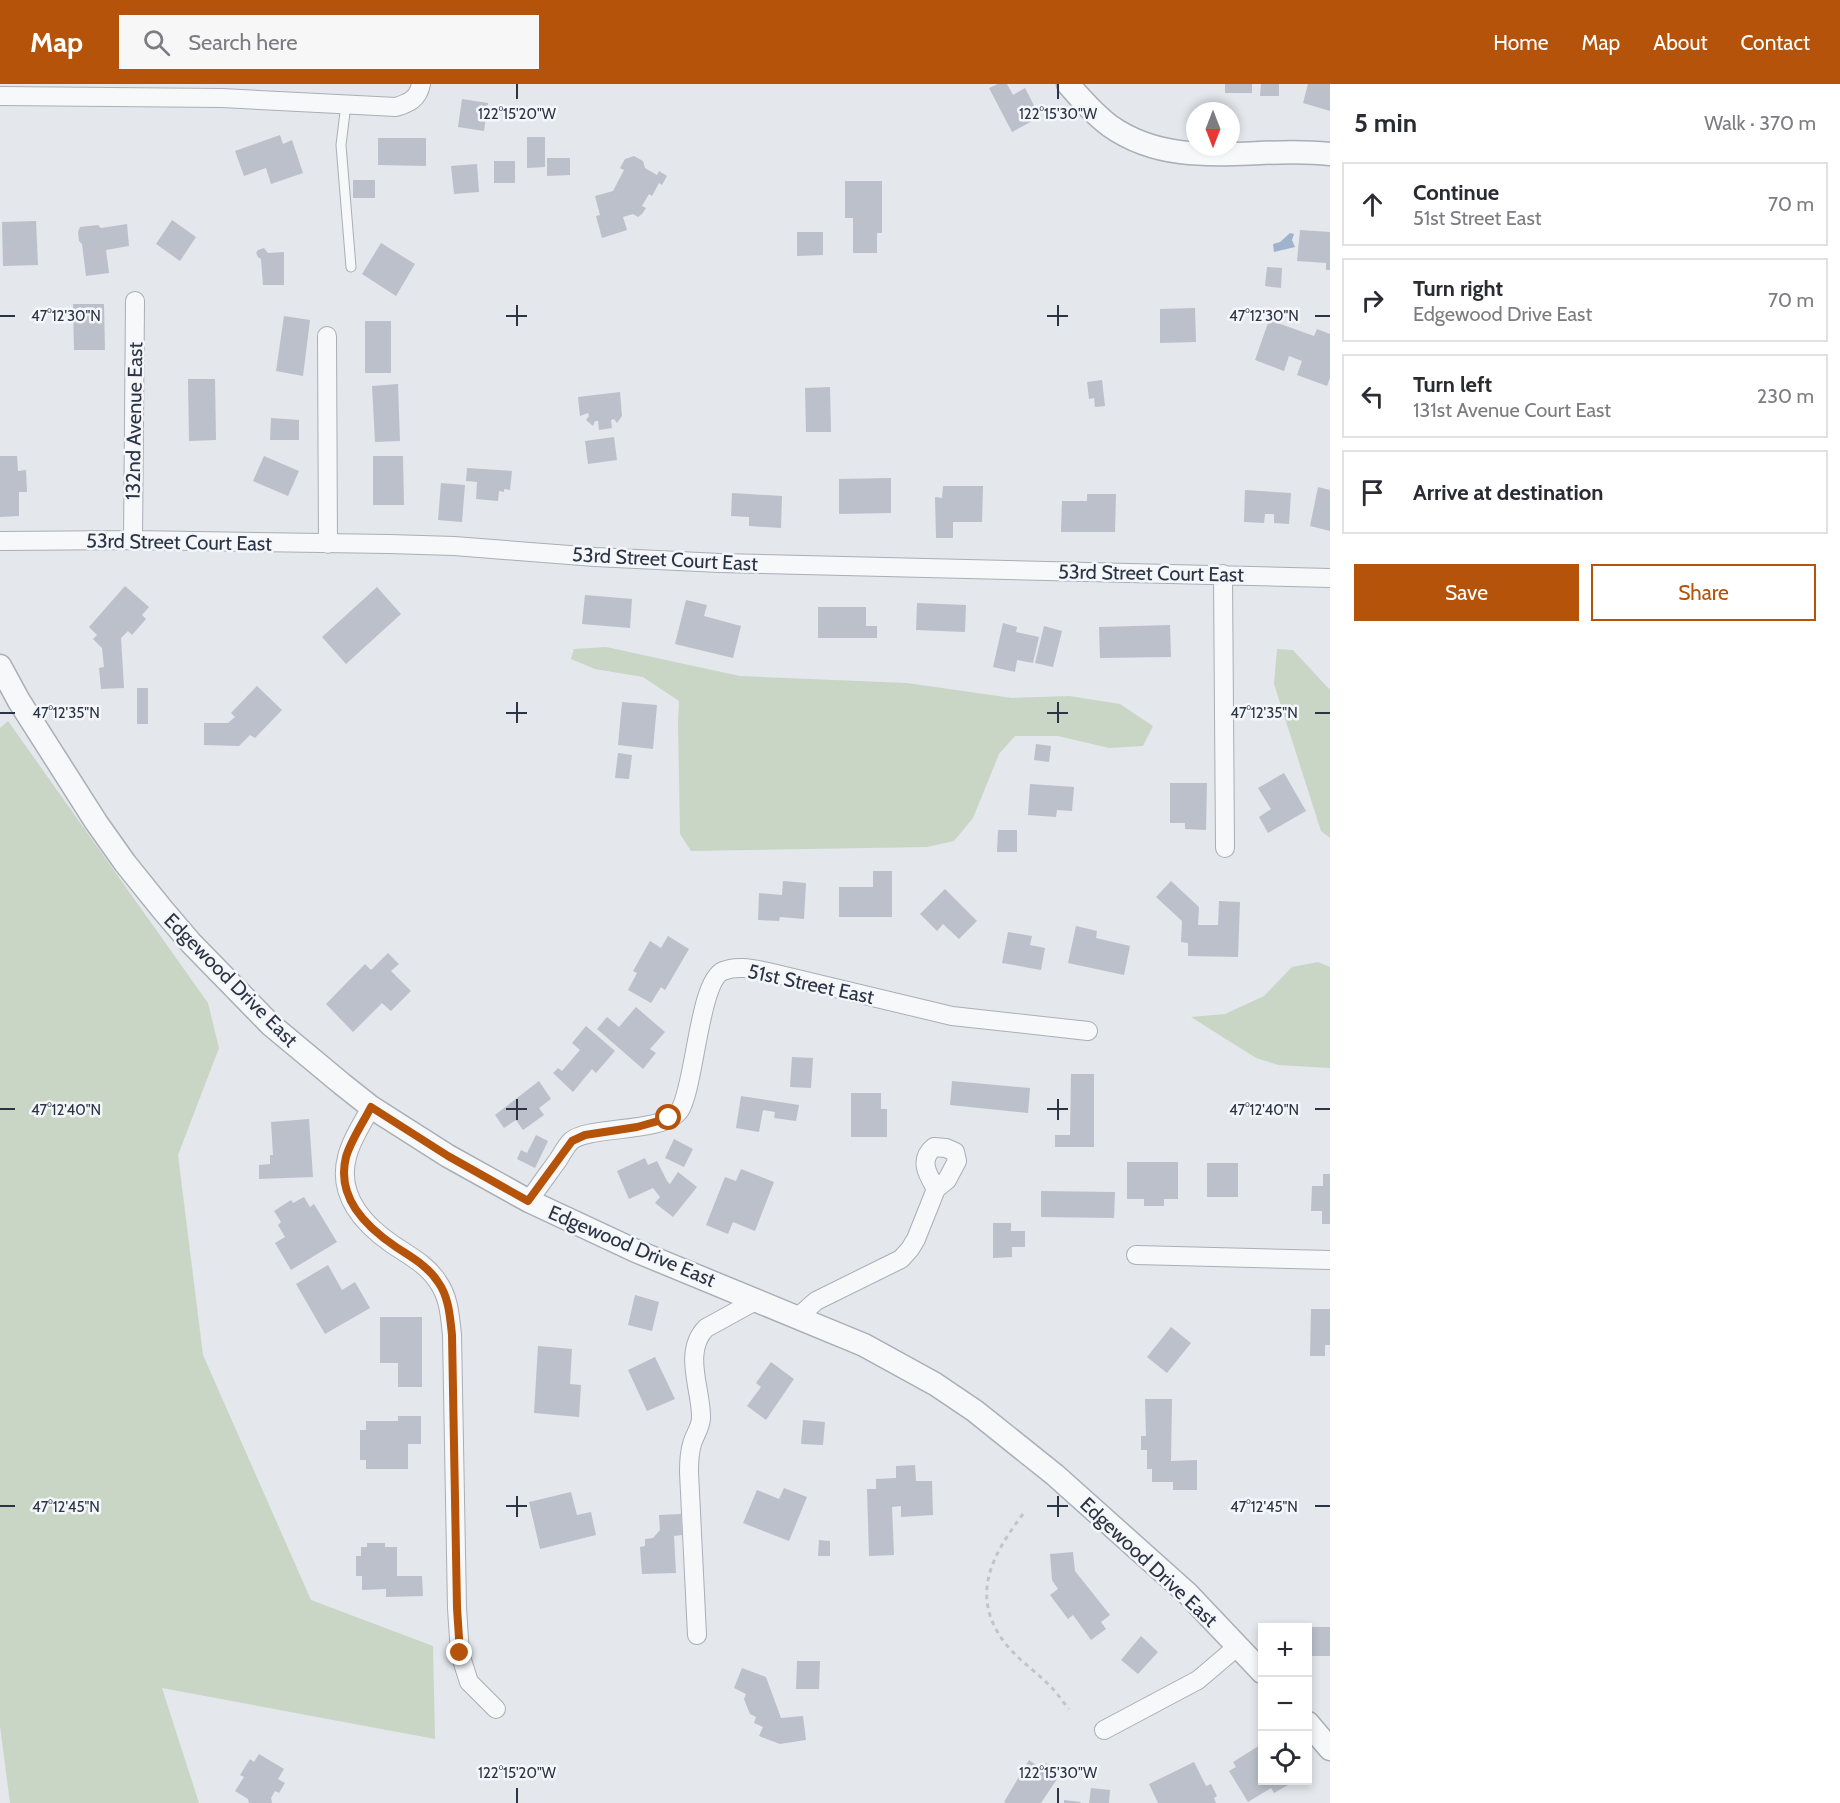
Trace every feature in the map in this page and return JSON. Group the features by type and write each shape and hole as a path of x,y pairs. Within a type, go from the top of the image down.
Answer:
{"street":[{"path":"0,96 222,98 396,107 412,101 417,96 421,84"},
{"path":"1068,84 1091,110 1111,126 1130,138 1164,150 1192,155 1310,152 1330,154"},
{"name":"132nd Avenue East","path":"133,540 135,301"},
{"path":"327,336 328,544"},
{"name":"53rd Street Court East","path":"0,541 133,540 454,546 595,557 720,563 1330,578"},
{"path":"1223,574 1225,848"},
{"name":"Edgewood Drive East","path":"0,666 24,710 96,822 162,909 191,943 271,1024 371,1107 448,1156 528,1201 636,1251 864,1345 902,1365 975,1411 1055,1475 1188,1594 1258,1667"},
{"name":"51st Street East","path":"528,1201 572,1141 585,1135 657,1122 679,1111 686,1093 706,1003 714,981 723,971 746,968 768,972 952,1016 1088,1031"},
{"path":"371,1107 347,1155 345,1183 357,1214 378,1234 428,1269 438,1281 449,1308 452,1335 457,1608 460,1653 469,1682 496,1709"},
{"path":"797,1318 816,1301 901,1259 916,1239 936,1190"},
{"path":"1136,1255 1330,1260"},
{"path":"697,1635 688,1472 689,1455 701,1416 694,1371 697,1343 705,1328 758,1300"},
{"path":"1104,1730 1198,1680 1238,1646"},
{"path":"1312,1728 1330,1749"}],"lane":[{"path":"346,104 341,145 351,267"}],"path":[{"path":"1023,1514 1004,1539 995,1556 988,1578 986,1596 988,1613 1006,1644 1053,1688 1069,1709"}],"green space":[{"path":"606,647 740,676 907,683 1012,698 1069,696 1120,704 1153,726 1143,746 1109,748 1058,736 1015,736 999,754 973,818 954,841 927,847 691,851 680,834 679,701 643,677 595,669 571,659 574,649"},
{"path":"1277,649 1293,650 1330,690 1330,838 1321,831 1274,684"},
{"path":"8,721 208,1003 219,1048 178,1155 203,1355 311,1600 433,1646 435,1739 162,1688 199,1803 10,1803 0,1726 0,728"},
{"path":"1318,962 1330,967 1330,1068 1278,1065 1256,1058 1191,1017 1225,1014 1264,996 1292,967"}],"water":[{"path":"1290,233 1294,234 1292,240 1295,247 1274,252 1273,244 1280,242"}],"building":[{"path":"998,84 1007,84 1013,95 1025,88 1040,117 1012,132 989,88"},
{"path":"1225,84 1252,84 1252,93 1225,93"},
{"path":"1261,84 1279,84 1279,96 1260,96"},
{"path":"1308,84 1330,84 1330,111 1303,103"},
{"path":"462,99 488,103 484,131 458,127"},
{"path":"280,135 283,144 292,140 303,173 271,184 266,168 244,176 235,151"},
{"path":"527,137 545,137 545,167 527,168"},
{"path":"378,138 426,138 426,166 378,165"},
{"path":"634,156 643,161 645,168 657,175 659,171 667,176 662,185 659,183 652,196 649,194 642,206 646,208 642,214 638,217 633,214 623,217 627,230 602,238 596,216 600,215 595,196 613,191 624,170 620,168 625,159"},
{"path":"547,158 570,158 570,175 547,176"},
{"path":"494,161 515,161 515,183 494,183"},
{"path":"477,164 479,192 454,194 451,166"},
{"path":"353,180 375,180 375,198 353,198"},
{"path":"845,181 882,181 882,233 877,233 877,253 853,253 853,218 845,218"},
{"path":"172,220 196,237 180,261 156,244"},
{"path":"36,221 38,265 3,266 2,222"},
{"path":"127,224 129,246 106,250 109,273 86,276 82,244 79,241 80,227 98,225 101,228"},
{"path":"1300,230 1330,232 1330,270 1326,270 1326,263 1297,261"},
{"path":"797,232 823,232 823,255 797,256"},
{"path":"381,243 415,264 396,296 362,274"},
{"path":"264,248 268,253 284,252 284,285 263,285 261,259 256,253"},
{"path":"1267,267 1282,268 1281,288 1265,286"},
{"path":"73,304 104,304 105,350 74,350"},
{"path":"1195,308 1196,342 1160,343 1160,309"},
{"path":"284,316 310,320 303,376 276,371"},
{"path":"1269,320 1314,336 1317,329 1330,334 1330,378 1327,386 1297,375 1302,361 1289,356 1284,371 1255,360"},
{"path":"365,321 391,321 391,373 365,373"},
{"path":"188,379 215,379 216,440 189,441"},
{"path":"1102,380 1105,406 1095,407 1094,398 1089,399 1087,382"},
{"path":"398,384 400,441 375,442 372,386"},
{"path":"830,387 831,432 806,432 805,388"},
{"path":"620,392 622,416 617,423 614,419 611,420 612,428 599,430 598,421 595,421 593,426 586,420 588,413 580,416 578,397"},
{"path":"271,418 299,420 299,440 270,440"},
{"path":"614,437 617,460 588,464 585,441"},
{"path":"0,456 17,456 18,471 26,470 27,492 19,492 19,516 0,517"},
{"path":"264,456 299,471 288,496 253,481"},
{"path":"373,456 403,456 404,505 373,505"},
{"path":"467,468 512,471 510,490 499,491 498,501 476,499 477,482 466,481"},
{"path":"891,478 891,513 839,514 839,479"},
{"path":"441,483 465,485 462,522 438,520"},
{"path":"943,486 983,486 982,522 953,522 953,538 936,538 935,497 942,498"},
{"path":"1318,487 1330,490 1330,531 1310,526"},
{"path":"1245,490 1291,493 1289,524 1274,523 1274,514 1265,514 1264,523 1244,522"},
{"path":"732,493 782,496 781,528 749,526 749,517 731,516"},
{"path":"1087,494 1116,494 1115,532 1061,532 1062,501 1087,501"},
{"path":"125,586 149,607 142,615 146,619 132,635 128,631 121,638 124,688 101,689 99,668 104,667 102,648 93,639 97,635 89,627"},
{"path":"377,587 401,614 346,664 322,637"},
{"path":"585,595 632,599 630,628 582,624"},
{"path":"686,600 707,605 704,616 741,626 733,658 675,644"},
{"path":"917,603 966,605 965,632 916,630"},
{"path":"818,607 866,607 866,626 877,626 877,638 818,638"},
{"path":"1003,623 1017,627 1016,632 1039,637 1033,663 1017,660 1015,672 993,667"},
{"path":"1170,625 1171,657 1100,658 1099,627"},
{"path":"1044,626 1062,631 1053,667 1035,663"},
{"path":"257,686 282,710 255,738 250,735 239,746 204,745 204,723 228,723 235,717 231,713"},
{"path":"137,688 148,688 148,724 137,724"},
{"path":"622,702 657,705 653,749 618,745"},
{"path":"1036,744 1051,746 1049,762 1034,760"},
{"path":"618,753 632,755 629,779 615,778"},
{"path":"1284,773 1306,811 1268,833 1259,817 1271,809 1258,788"},
{"path":"1170,783 1207,783 1206,830 1185,829 1185,823 1170,823"},
{"path":"1030,784 1074,787 1072,811 1057,810 1056,817 1028,815"},
{"path":"998,830 1017,830 1017,852 997,852"},
{"path":"873,871 892,871 892,917 839,917 839,887 873,887"},
{"path":"783,881 806,883 804,919 780,917 779,921 758,920 759,893 782,895"},
{"path":"1171,881 1199,907 1198,925 1218,925 1219,901 1240,902 1238,957 1188,956 1188,943 1181,942 1182,921 1156,897"},
{"path":"945,889 977,921 959,939 943,924 937,931 920,914"},
{"path":"1076,926 1097,931 1096,938 1130,946 1124,975 1068,963"},
{"path":"1008,932 1032,936 1030,945 1045,948 1041,970 1002,963"},
{"path":"668,936 689,949 665,990 661,987 651,1003 628,990 637,973 633,971 650,941 661,948"},
{"path":"388,953 399,964 391,971 411,991 391,1011 382,1003 353,1032 326,1004 365,964 371,970"},
{"path":"636,1007 665,1032 650,1049 656,1053 643,1069 597,1029 607,1017 619,1027"},
{"path":"586,1026 615,1051 596,1073 592,1069 573,1092 553,1073 558,1068 562,1071 580,1050 572,1043"},
{"path":"792,1057 813,1058 811,1088 790,1087"},
{"path":"1071,1074 1094,1074 1094,1147 1055,1147 1055,1135 1070,1135"},
{"path":"539,1081 551,1099 539,1108 544,1115 523,1130 516,1120 504,1128 495,1115"},
{"path":"952,1081 1030,1088 1028,1113 950,1105"},
{"path":"851,1093 881,1093 881,1109 887,1109 887,1137 851,1137"},
{"path":"741,1096 799,1105 796,1121 774,1118 775,1112 763,1110 759,1132 736,1128"},
{"path":"309,1119 313,1177 259,1179 259,1165 270,1164 270,1155 273,1155 271,1122"},
{"path":"536,1135 548,1141 535,1168 517,1159 521,1150 527,1153"},
{"path":"674,1139 693,1149 684,1167 665,1158"},
{"path":"645,1158 648,1165 657,1161 670,1184 678,1172 697,1187 673,1217 655,1203 660,1197 653,1188 629,1199 617,1171"},
{"path":"1127,1162 1178,1162 1178,1199 1164,1199 1164,1206 1144,1206 1144,1199 1127,1199"},
{"path":"1207,1163 1238,1163 1238,1197 1207,1197"},
{"path":"741,1169 774,1182 755,1231 733,1222 728,1234 706,1225 725,1177 736,1181"},
{"path":"1323,1174 1330,1174 1330,1224 1322,1224 1322,1211 1311,1211 1312,1186 1323,1186"},
{"path":"1041,1191 1115,1192 1114,1218 1041,1217"},
{"path":"304,1197 310,1207 314,1204 337,1242 291,1270 275,1243 285,1237 278,1225 281,1222 274,1211 291,1200 293,1203"},
{"path":"993,1223 1011,1223 1011,1231 1025,1231 1025,1247 1012,1247 1012,1257 993,1258"},
{"path":"328,1265 342,1290 355,1282 370,1308 325,1334 296,1284"},
{"path":"635,1295 659,1302 652,1331 628,1325"},
{"path":"1311,1309 1330,1309 1330,1345 1325,1345 1325,1356 1310,1356"},
{"path":"380,1317 422,1317 422,1387 398,1387 398,1363 380,1363"},
{"path":"1171,1327 1191,1343 1167,1373 1147,1357"},
{"path":"538,1346 572,1349 570,1384 581,1385 579,1417 534,1413"},
{"path":"655,1357 675,1399 647,1411 628,1370"},
{"path":"771,1362 794,1379 766,1420 747,1406 761,1387 756,1383"},
{"path":"1145,1399 1172,1399 1171,1461 1197,1460 1197,1490 1173,1490 1173,1482 1152,1482 1152,1469 1147,1469 1147,1450 1141,1450 1141,1436 1146,1436"},
{"path":"398,1416 421,1416 421,1444 408,1444 408,1469 366,1469 366,1460 360,1460 360,1430 366,1430 366,1421 398,1421"},
{"path":"803,1420 825,1422 823,1445 801,1444"},
{"path":"915,1465 916,1481 932,1481 933,1515 901,1517 901,1506 892,1507 894,1555 869,1556 867,1489 876,1489 876,1479 896,1478 896,1466"},
{"path":"784,1488 807,1497 789,1541 743,1523 757,1490 779,1499"},
{"path":"571,1492 577,1515 591,1512 596,1535 540,1549 529,1502"},
{"path":"681,1514 682,1535 674,1536 676,1573 642,1574 640,1547 645,1546 645,1539 653,1538 660,1530 659,1515"},
{"path":"819,1540 830,1541 830,1556 818,1556"},
{"path":"367,1543 385,1543 385,1547 397,1547 397,1576 422,1576 423,1596 386,1597 386,1589 362,1590 362,1576 356,1576 356,1556 361,1556 361,1547 367,1547"},
{"path":"1073,1552 1075,1571 1110,1615 1101,1622 1106,1629 1091,1640 1073,1615 1068,1619 1050,1595 1058,1589 1052,1580 1050,1554"},
{"path":"1312,1627 1330,1627 1330,1656 1312,1656"},
{"path":"1141,1636 1158,1652 1138,1674 1121,1660"},
{"path":"797,1661 820,1661 819,1689 796,1689"},
{"path":"742,1668 766,1677 781,1718 803,1716 806,1740 780,1744 759,1736 763,1727 754,1723 756,1717 750,1714 744,1699 746,1694 734,1688"},
{"path":"1258,1746 1258,1785 1288,1785 1274,1793 1271,1788 1248,1802 1229,1771 1236,1767 1233,1762"},
{"path":"259,1754 284,1769 278,1779 285,1783 279,1793 275,1791 271,1798 272,1803 249,1803 248,1799 235,1791 244,1777 240,1775 250,1759 254,1762"},
{"path":"1029,1760 1042,1769 1046,1763 1061,1773 1041,1803 1004,1802"},
{"path":"1194,1762 1206,1786 1211,1784 1217,1796 1214,1798 1216,1803 1158,1803 1149,1784"},
{"path":"1091,1788 1110,1790 1109,1803 1089,1803"},
{"path":"1064,1800 1081,1802 1064,1803"}],"route":[{"path":"460,1653 457,1608 452,1335 449,1308 444,1292 428,1269 378,1234 357,1214 345,1183 347,1155 371,1107 448,1156 528,1201 572,1141 585,1135 637,1127 669,1118"}]}
